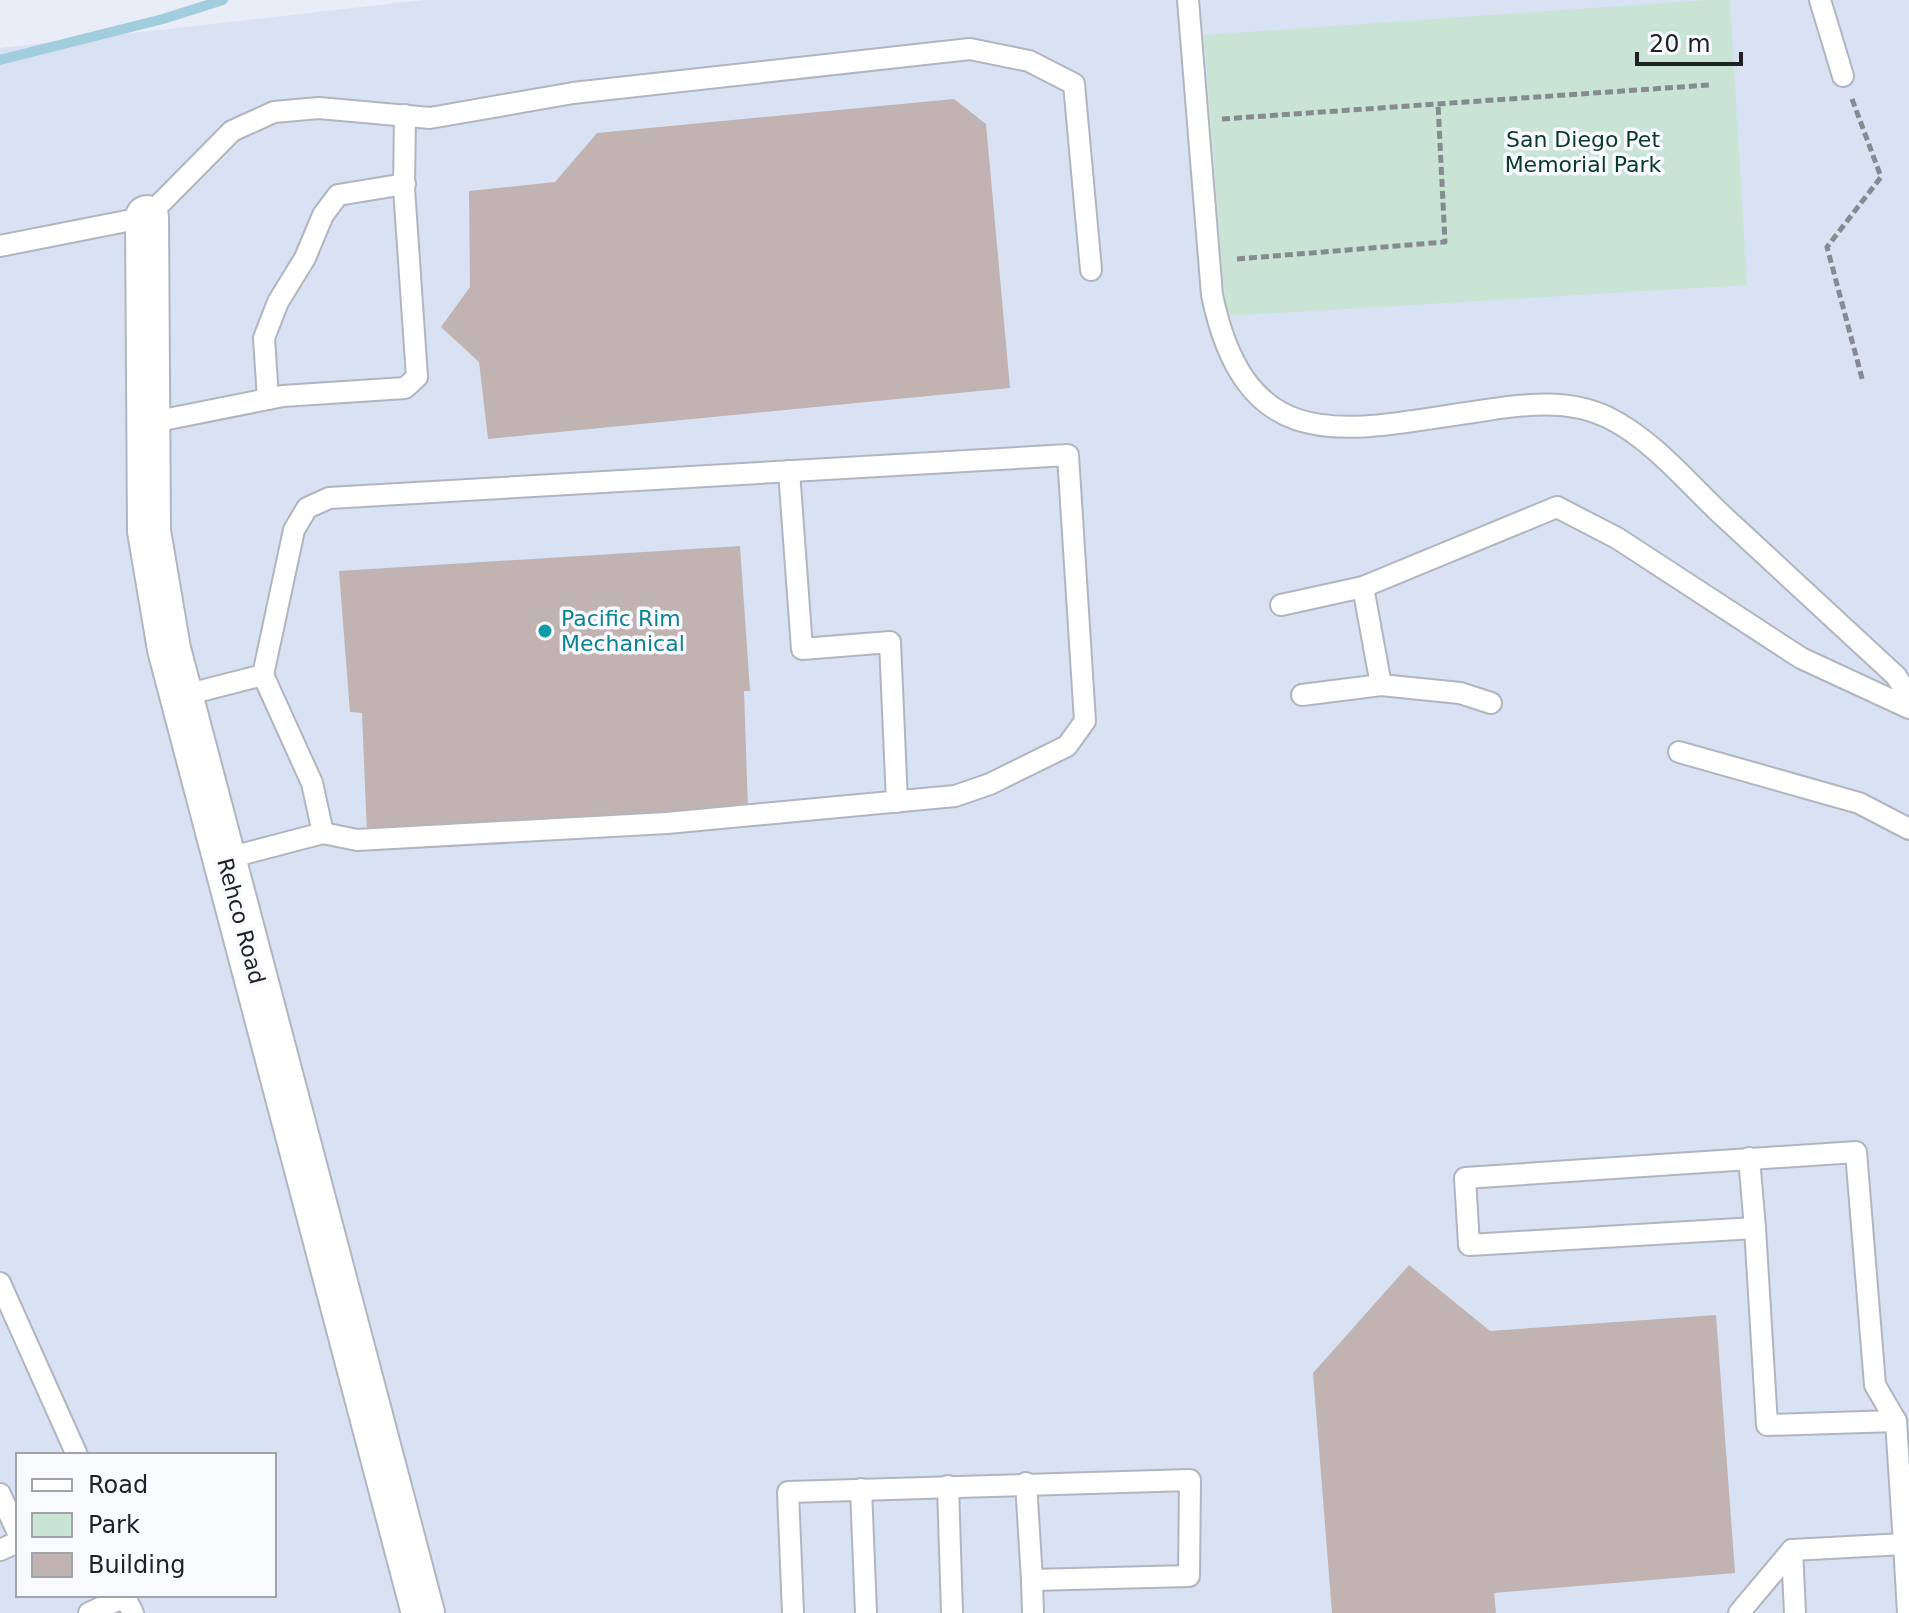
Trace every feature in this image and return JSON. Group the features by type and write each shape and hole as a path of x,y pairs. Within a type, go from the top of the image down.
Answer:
{"street":[{"name":"Rehco Road","path":"147,217 149,531 169,649 423,1613"}],"lane":[{"path":"1188,0 1209,261 1221,341 1261,401 1297,423 1344,428 1531,404 1577,407 1607,418 1657,454 1896,676 1909,696"},
{"path":"1820,0 1843,76"},
{"path":"0,246 147,217 232,131 274,112 319,108 430,118 573,93 970,49 1029,61 1074,84 1091,270"},
{"path":"148,423 268,399 405,388 417,377 405,184 405,115"},
{"path":"268,399 264,338 278,302 305,258 323,215 338,195 405,184"},
{"path":"224,859 323,833 357,840 667,823 955,796 990,784 1067,746 1085,721 1068,455 329,498 307,508 294,530 263,675 312,783 323,833"},
{"path":"789,471 802,649 890,642 897,802"},
{"path":"1281,605 1363,587 1557,507 1617,538 1801,658 1909,708"},
{"path":"1363,587 1381,685"},
{"path":"181,696 263,675"},
{"path":"1302,695 1381,685 1460,693 1491,703"},
{"path":"1679,752 1859,803 1909,829"},
{"path":"1755,1228 1469,1245 1465,1178 1856,1152 1875,1385 1896,1421 1908,1613"},
{"path":"1749,1158 1767,1425 1896,1421"},
{"path":"0,1283 76,1453"},
{"path":"793,1613 788,1492 1190,1480 1189,1576 1032,1580"},
{"path":"1026,1483 1033,1613"},
{"path":"948,1486 952,1613"},
{"path":"861,1489 866,1613"},
{"path":"0,1494 16,1529"},
{"path":"1739,1613 1792,1550 1904,1544"},
{"path":"1792,1550 1795,1613"},
{"path":"89,1613 125,1597 133,1613"}],"path":[{"path":"1843,76 1881,177 1827,247 1863,382"},
{"path":"1197,120 1709,85"},
{"path":"1209,261 1445,242 1438,104"}],"shaded area":[{"path":"424,0 1909,0 1909,1613 0,1613 0,48"}],"green space":[{"name":"San Diego Pet Memorial Park","path":"1730,0 1747,285 1226,316 1204,35"}],"building":[{"path":"954,99 986,124 1010,388 488,439 479,362 441,327 470,287 469,191 555,182 597,133"},
{"name":"Pacific Rim Mechanical","path":"740,546 750,691 744,691 748,810 367,834 362,713 350,712 339,571"},
{"path":"1409,1265 1490,1331 1716,1315 1735,1573 1494,1593 1496,1613 1332,1613 1313,1373"}],"waterway":[{"path":"0,60 163,19 223,0"}],"place":[{"name":"Pacific Rim Mechanical","path":"545,631"}]}
